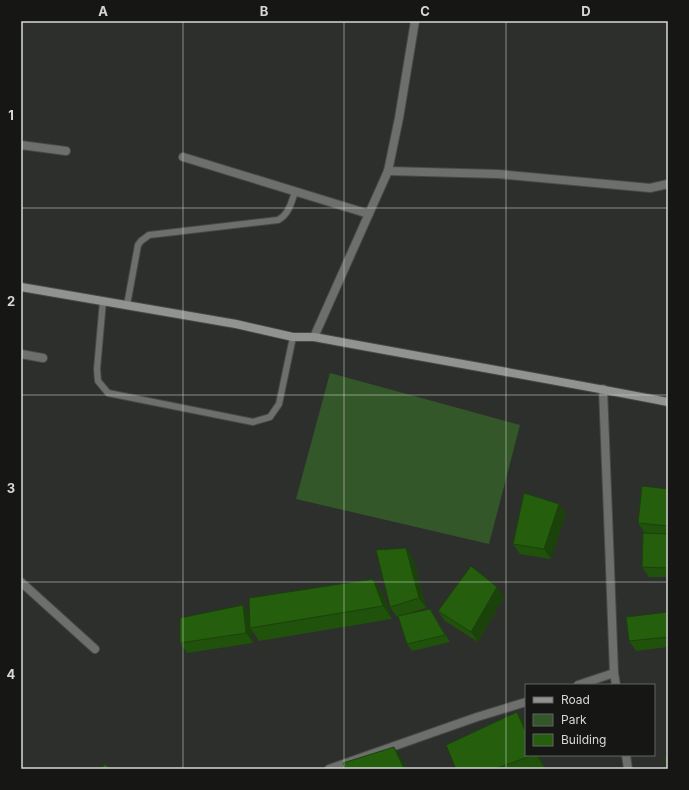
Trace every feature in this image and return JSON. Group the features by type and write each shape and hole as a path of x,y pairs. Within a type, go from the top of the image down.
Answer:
{"street":[{"path":"314,337 388,171 416,21"},
{"path":"21,144 66,151"},
{"path":"183,157 369,214"},
{"path":"388,171 498,174 650,188 668,184"},
{"path":"21,287 236,324 293,336 314,337 440,361 604,389 668,402"},
{"path":"21,354 44,358"},
{"path":"604,389 608,542 614,673 616,684"},
{"path":"21,582 95,649"},
{"path":"581,684 614,673"},
{"path":"329,769 477,717 525,702"},
{"path":"626,756 628,769"}],"lane":[{"path":"127,306 140,241 149,235 278,220 284,217 288,212 295,192"},
{"path":"103,301 97,369 98,381 108,393 253,422 270,417 279,404 293,336"}],"green space":[{"path":"330,373 520,425 489,544 296,499"}],"building":[{"path":"642,486 668,489 668,526 638,523"},
{"path":"524,493 559,504 544,549 513,544"},
{"path":"643,533 668,534 668,568 642,567"},
{"path":"406,548 419,598 390,607 376,550"},
{"path":"471,566 497,587 471,632 438,611"},
{"path":"373,579 383,606 250,628 249,598"},
{"path":"243,605 246,633 180,643 180,618"},
{"path":"430,609 445,635 407,644 398,616"},
{"path":"668,612 668,637 629,641 626,617"},
{"path":"517,712 525,731 525,756 530,756 495,769 456,769 446,745"},
{"path":"394,747 404,769 345,769 343,763"},
{"path":"668,756 668,769 665,757"},
{"path":"105,764 110,769 101,769"}]}
